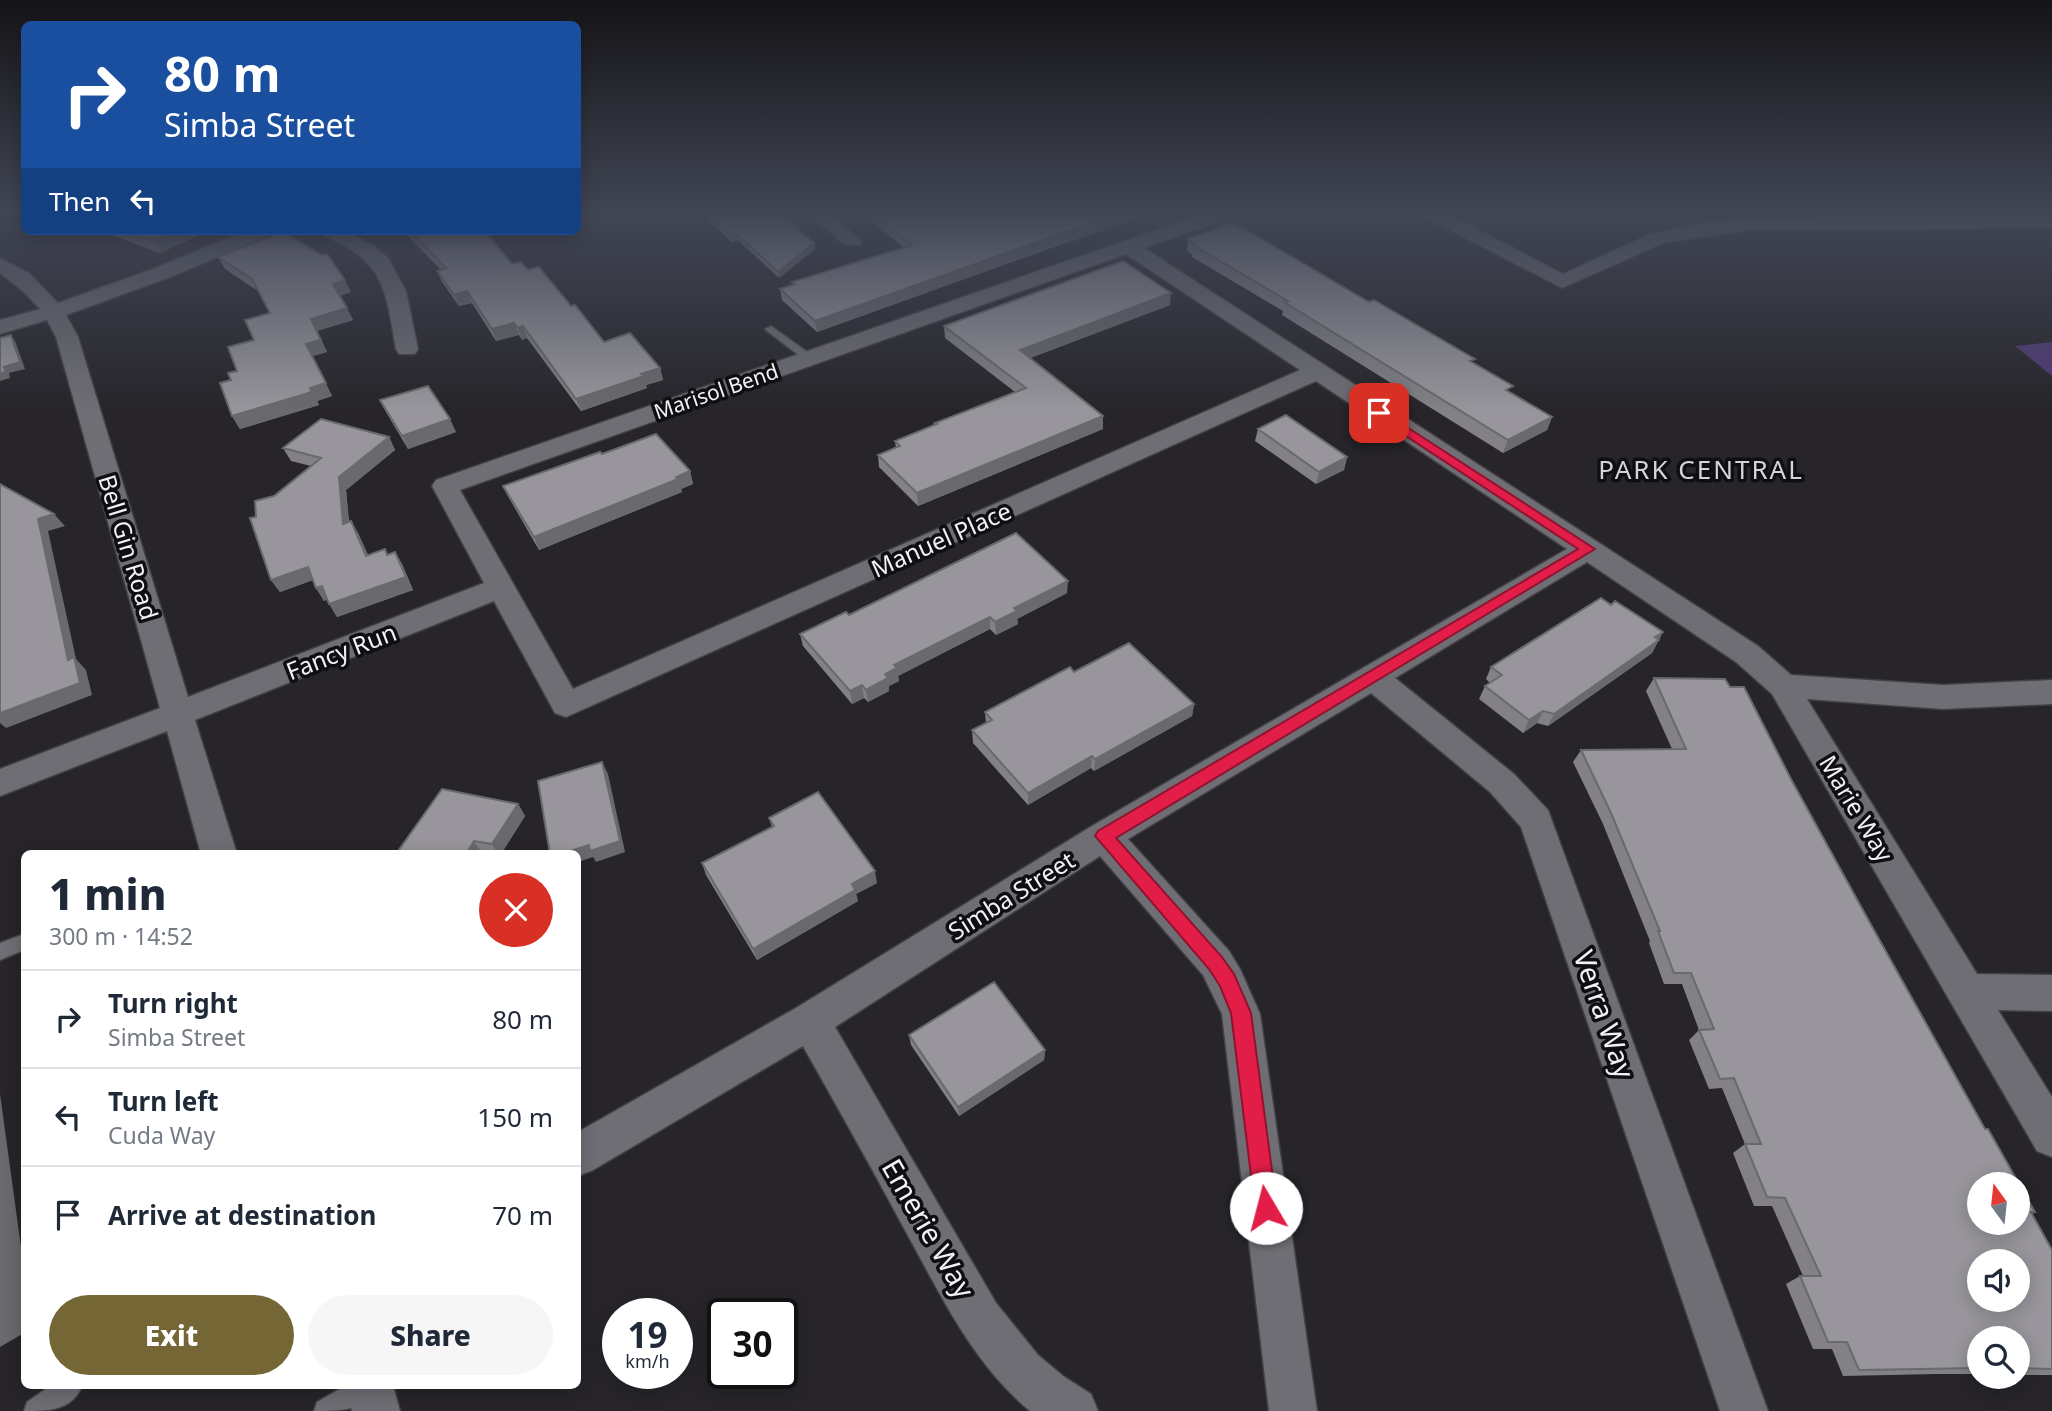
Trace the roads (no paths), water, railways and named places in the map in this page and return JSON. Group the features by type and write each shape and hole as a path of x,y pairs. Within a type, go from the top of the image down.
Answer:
{"street":[{"name":"Bell Gin Road","path":"19,279 38,293 55,312 67,337 218,850"},
{"path":"0,327 55,312 143,279"},
{"path":"391,279 407,349"},
{"name":"Marisol Bend","path":"566,705 445,486 1037,279"},
{"name":"Marie Way","path":"1177,279 1747,654 1783,686 2052,1136"},
{"name":"Manuel Place","path":"566,705 1316,372"},
{"name":"Simba Street","path":"581,1153 810,1021 1104,836 1588,549"},
{"name":"Fancy Run","path":"0,783 503,587"},
{"name":"Verra Way","path":"1374,678 1502,783 1536,820 1744,1411"},
{"path":"1783,686 1943,697 2052,692"},
{"path":"1104,836 1216,963 1241,1013 1293,1411"},
{"path":"1966,992 2052,993"},
{"name":"Emerie Way","path":"810,1021 971,1302 1010,1360 1052,1399 1074,1411"},
{"path":"369,1389 376,1411"}],"lane":[{"path":"771,329 809,358"},
{"path":"0,953 21,943"},
{"path":"36,1411 66,1389"},
{"path":"326,1411 363,1389"}],"district":[{"name":"PARK CENTRAL","path":"1701,469"}]}
